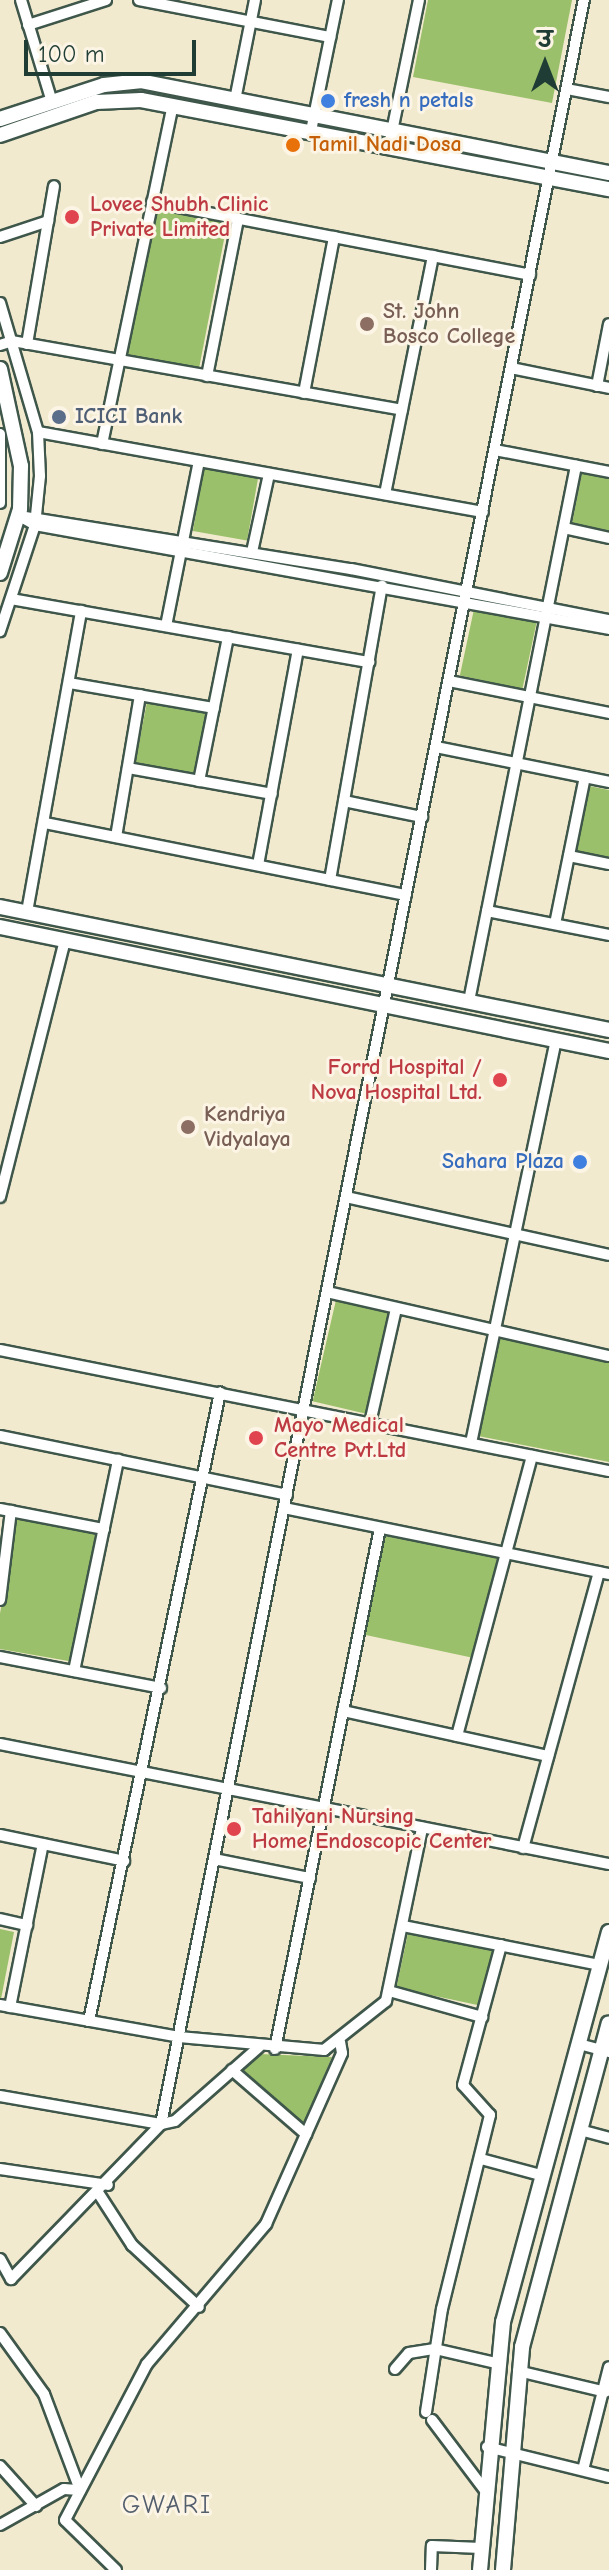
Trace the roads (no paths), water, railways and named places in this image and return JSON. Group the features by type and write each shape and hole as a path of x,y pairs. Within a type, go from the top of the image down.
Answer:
{"street":[{"path":"21,0 52,102"},
{"path":"28,25 106,0"},
{"path":"139,0 176,4 330,37"},
{"path":"235,100 255,0"},
{"path":"311,131 338,0"},
{"path":"389,146 419,0"},
{"path":"0,2259 11,2279 108,2185 161,2124 584,0"},
{"path":"0,119 52,102 140,81 392,131 551,170 609,189"},
{"path":"567,89 609,97"},
{"path":"0,135 119,98 173,105 389,146 551,170 609,173"},
{"path":"102,444 173,105"},
{"path":"27,344 54,186"},
{"path":"152,202 530,275"},
{"path":"207,376 238,219"},
{"path":"0,237 48,221"},
{"path":"304,393 334,237"},
{"path":"385,494 433,256"},
{"path":"0,303 38,432 36,520 0,631"},
{"path":"511,368 603,387 609,324"},
{"path":"0,345 12,341 402,410"},
{"path":"0,369 14,415 20,510 0,573"},
{"path":"38,432 483,512"},
{"path":"0,434 0,502 36,520 180,545 382,586 466,597"},
{"path":"495,450 609,472"},
{"path":"166,626 199,461"},
{"path":"469,1001 576,466"},
{"path":"252,552 269,474"},
{"path":"564,528 609,538"},
{"path":"180,545 252,552 466,597 609,620"},
{"path":"330,880 382,586"},
{"path":"11,599 369,662"},
{"path":"27,912 81,611"},
{"path":"548,612 609,629"},
{"path":"199,781 228,637"},
{"path":"258,865 298,650"},
{"path":"449,681 609,713"},
{"path":"69,683 214,708"},
{"path":"116,837 140,695"},
{"path":"436,747 609,782"},
{"path":"128,768 272,794"},
{"path":"555,924 585,777"},
{"path":"344,801 422,817"},
{"path":"45,823 406,895"},
{"path":"569,856 609,864"},
{"path":"0,907 609,1030"},
{"path":"487,911 609,935"},
{"path":"0,927 609,1051"},
{"path":"0,1197 65,940"},
{"path":"471,1443 556,1041"},
{"path":"346,1197 609,1255"},
{"path":"327,1292 609,1356"},
{"path":"370,1423 396,1309"},
{"path":"0,1350 609,1471"},
{"path":"89,2021 161,1688 220,1393"},
{"path":"0,1436 287,1495"},
{"path":"457,1736 532,1456"},
{"path":"74,1671 118,1460"},
{"path":"284,1508 604,1573 523,1848"},
{"path":"0,1600 6,1510 104,1529"},
{"path":"275,2049 380,1528"},
{"path":"0,1657 161,1688"},
{"path":"343,1711 548,1756"},
{"path":"0,1744 609,1864"},
{"path":"43,1844 27,1925 5,2006 179,2037 275,2049 324,2050 340,2042 389,1991 422,1828"},
{"path":"0,1835 124,1861"},
{"path":"214,1859 310,1878"},
{"path":"0,1919 27,1925"},
{"path":"403,1926 600,1965"},
{"path":"480,2570 486,2447 496,2363 609,1932"},
{"path":"484,2489 429,2416 435,2349 490,2115 463,2085 501,1945"},
{"path":"389,1991 482,2017"},
{"path":"503,2570 518,2371 580,2130 605,2051 609,2023"},
{"path":"116,2570 65,2520 147,2364 199,2307 266,2224 306,2134 340,2042"},
{"path":"579,2044 605,2051"},
{"path":"0,2096 161,2124 175,2121 259,2047"},
{"path":"232,2070 306,2134"},
{"path":"580,2130 609,2138"},
{"path":"481,2159 544,2176"},
{"path":"0,2169 108,2185"},
{"path":"99,2194 132,2245 199,2307"},
{"path":"0,2333 44,2394 80,2490"},
{"path":"395,2369 409,2353 435,2349 496,2363"},
{"path":"583,2470 606,2392 609,2367"},
{"path":"518,2371 606,2392"},
{"path":"486,2447 609,2477"},
{"path":"0,2466 36,2506"},
{"path":"0,2525 64,2489 80,2490"},
{"path":"431,2570 432,2546 481,2548"}],"place":[{"name":"fresh n petals","path":"328,101"},
{"name":"Tamil Nadi Dosa","path":"293,145"},
{"name":"Lovee Shubh Clinic Private Limited","path":"72,217"},
{"name":"St. John Bosco College","path":"367,324"},
{"name":"ICICI Bank","path":"59,417"},
{"name":"Forrd Hospital / Nova Hospital Ltd.","path":"500,1080"},
{"name":"Kendriya Vidyalaya","path":"188,1127"},
{"name":"Sahara Plaza","path":"580,1162"},
{"name":"Mayo Medical Centre Pvt.Ltd","path":"256,1438"},
{"name":"Tahilyani Nursing Home Endoscopic Center","path":"234,1829"}],"district":[{"name":"GWARI","path":"167,2506"}]}
